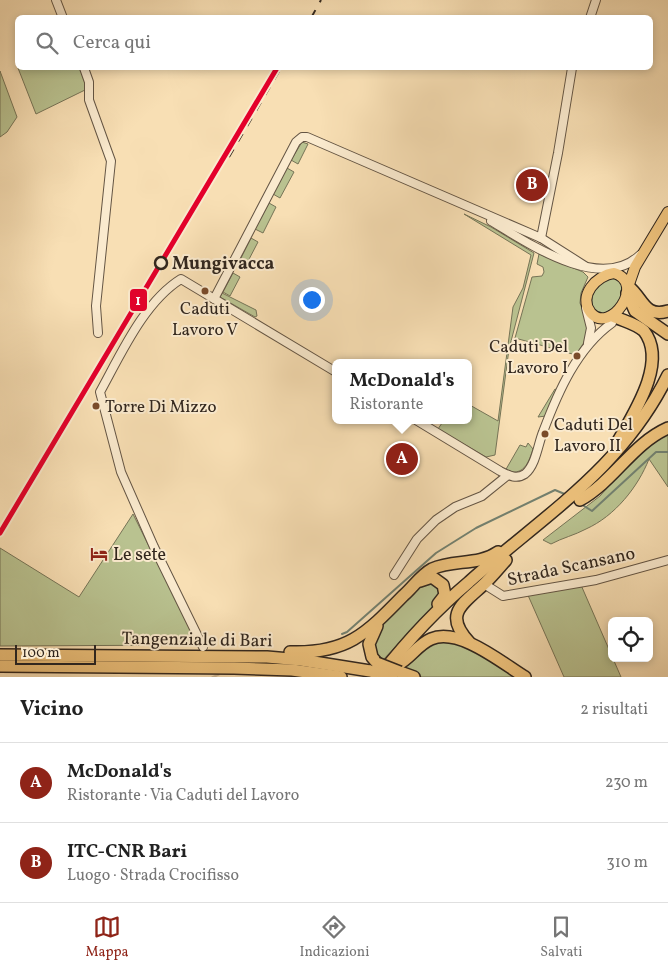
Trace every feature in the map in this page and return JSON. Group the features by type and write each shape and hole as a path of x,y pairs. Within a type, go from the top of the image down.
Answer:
{"highway":[{"path":"627,290 641,304 652,311 661,313 668,311"},
{"path":"627,290 631,305 644,318 668,334"},
{"path":"615,320 628,314 644,318"},
{"path":"580,493 613,450 656,372 656,354 650,338 639,327 615,320"},
{"path":"388,677 444,614 550,524 580,493 631,434 668,375"},
{"path":"396,668 437,611 469,582 580,493 629,449 668,389"},
{"path":"580,493 604,484 649,439 668,428"},
{"path":"526,677 472,645 456,638 439,637 429,640 396,668 376,670 370,651 370,638 386,615 424,574 438,567 468,563 494,554 516,537 536,527"},
{"path":"472,645 458,628 457,613 460,605 484,584 506,560"},
{"path":"396,668 404,640 445,595 443,585 438,580 427,578 418,581"},
{"path":"218,656 250,651 324,651 350,642 386,615"},
{"name":"Tangenziale di Bari","path":"0,655 218,656 301,660 376,670 396,668 414,677"},
{"name":"Tangenziale di Bari","path":"0,666 292,670 341,677"},
{"path":"205,668 242,677"},
{"path":"301,677 324,674"}],"main road":[{"path":"627,290 620,275 605,274 593,284 587,303 596,317 615,320 645,250 668,212"}],"street":[{"path":"56,0 62,15"},
{"path":"591,15 596,0"},
{"path":"85,70 89,82 89,100 111,161 96,306 98,333"},
{"path":"540,238 558,153 572,70"},
{"path":"214,299 296,142 302,137 540,238 585,266"},
{"path":"460,204 535,247 582,270 605,274"},
{"path":"562,259 601,269 615,268 628,264 645,250"},
{"path":"203,646 154,547 122,472 100,392 152,303 167,288 181,279 332,370"},
{"path":"423,424 508,475 521,476 530,468 556,402 587,344 591,328 587,303"},
{"path":"587,344 615,320"},
{"path":"394,575 417,540 436,520 455,507 482,496 508,475"},
{"name":"Strada Scansano","path":"484,584 503,596 596,580 668,560"}],"green space":[{"path":"19,70 85,70 88,78 85,90 36,114"},
{"path":"0,71 17,117 7,132 0,137"},
{"path":"302,142 308,144 298,164 291,160"},
{"path":"287,168 294,172 280,198 273,194"},
{"path":"269,203 276,207 263,233 255,229"},
{"path":"464,214 491,227 534,253 509,349 495,455 486,457 438,429 441,424 472,424 472,406 498,421 513,307 523,288 531,255"},
{"path":"251,238 258,242 245,267 238,264"},
{"path":"539,254 583,272 588,277 581,293 580,303 588,325 588,336 576,355 515,338 532,277 542,276 544,272 543,267 537,264"},
{"path":"233,273 240,277 230,296 223,292"},
{"path":"611,276 622,283 621,295 614,307 599,315 592,306 594,292 602,282"},
{"path":"222,293 256,310 257,316 255,317 220,297"},
{"path":"555,389 557,390 546,416 538,417"},
{"path":"668,432 668,487 649,459 632,490 607,517 582,531 551,544 543,540 600,496 640,451"},
{"path":"528,443 533,449 524,468 517,472 505,471 520,445 526,447"},
{"path":"133,514 198,645 0,646 0,548 79,597"},
{"path":"427,580 441,588 437,603 382,661 373,651 378,629"},
{"path":"581,585 608,647 608,662 614,662 621,677 564,677 527,593"},
{"path":"436,640 461,643 517,677 422,677 402,670 421,650"}],"waterway":[{"path":"581,504 592,511 656,452 668,452"},
{"path":"342,634 347,632 436,553 476,528 555,490 567,495"}],"tunnel":[{"path":"210,664 216,677"}],"railway":[{"path":"313,15 321,0"},
{"path":"229,157 280,70"}],"transit line":[{"name":"1","path":"0,533 276,70"}],"place":[{"name":"ITC-CNR Bari","path":"532,185"},
{"name":"Mungivacca","path":"161,263"},
{"name":"Caduti Lavoro V","path":"205,291"},
{"name":"Caduti Del Lavoro I","path":"577,356"},
{"name":"Torre Di Mizzo","path":"96,406"},
{"name":"Caduti Del Lavoro II","path":"545,434"},
{"name":"McDonald's","path":"402,459"},
{"name":"Le sete","path":"99,554"}]}
